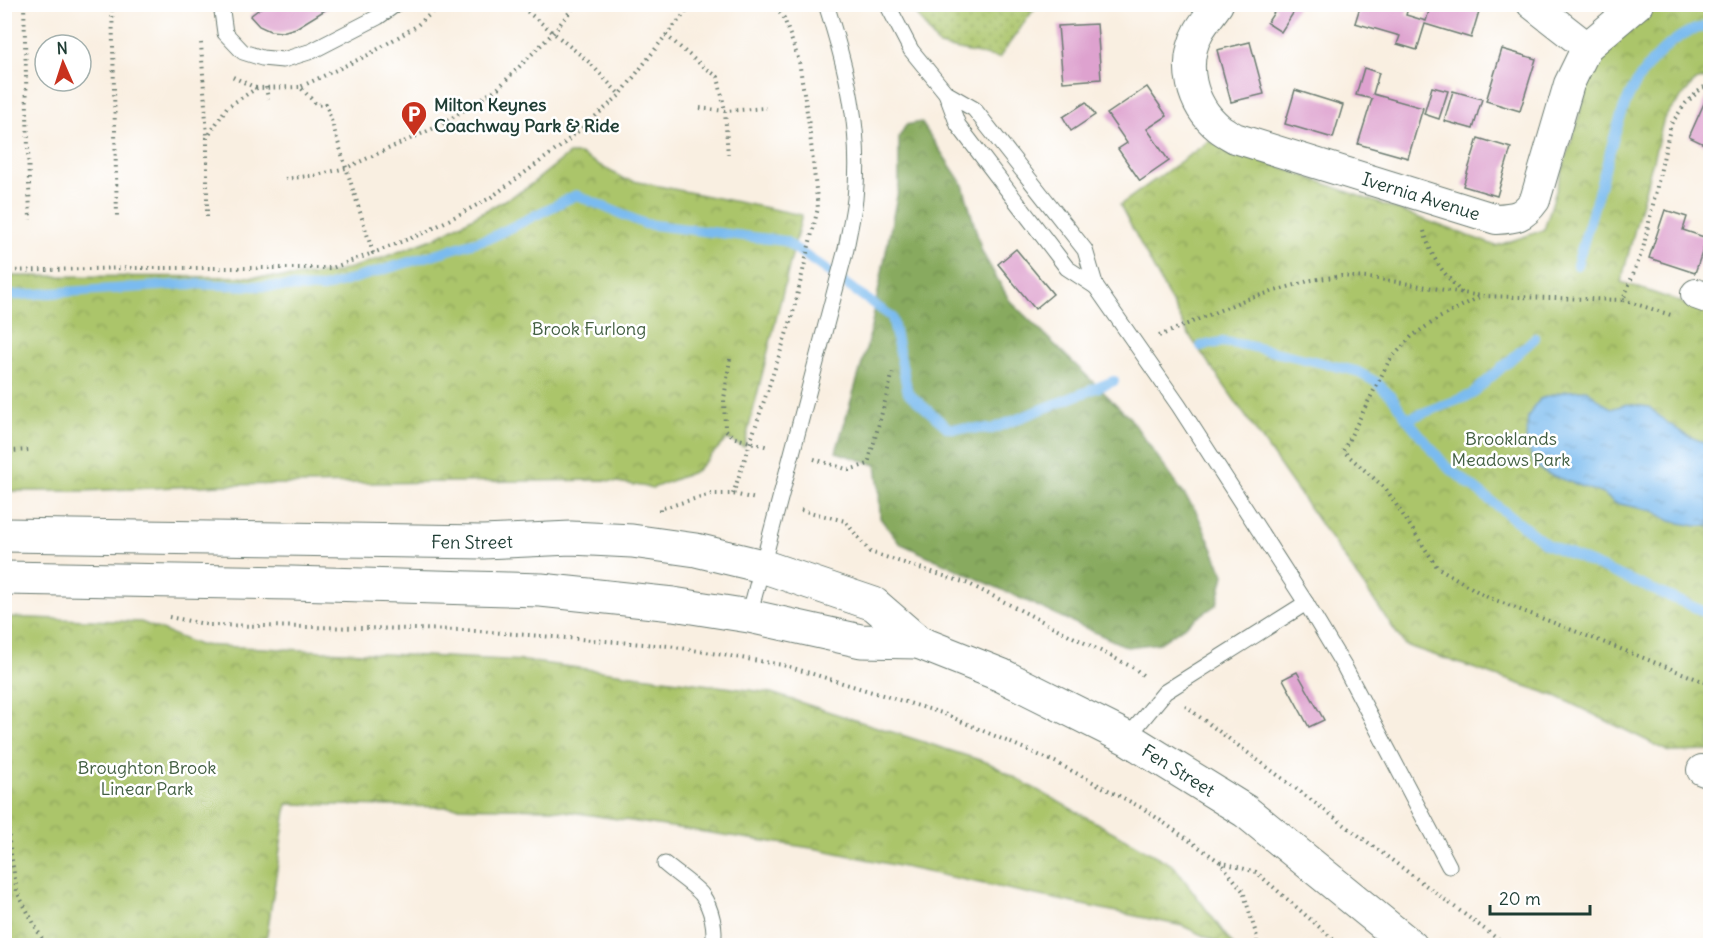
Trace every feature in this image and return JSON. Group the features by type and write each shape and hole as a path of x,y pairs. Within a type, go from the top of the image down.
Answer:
{"street":[{"name":"Ivernia Avenue","path":"1218,4 1199,32 1190,65 1191,84 1196,98 1203,112 1220,129 1235,138 1496,219 1520,216 1529,210 1535,200 1569,84 1587,47 1638,4"},
{"path":"1532,4 1587,47"},
{"name":"Fen Street","path":"4,535 483,542 571,538 633,542 696,550 762,566 874,604 918,642 1001,675 1127,738 1245,810 1411,945"},
{"name":"Fen Street","path":"4,578 531,590 673,604 749,616 861,641 918,642"}],"lane":[{"path":"221,4 225,33 243,52 262,58 283,60 312,51 378,17 396,4"},
{"path":"749,616 846,249 855,199 857,151 853,106 842,53 826,4"},
{"path":"887,4 911,50 946,93 958,125 1067,268 1096,287"},
{"path":"946,93 974,109 1085,250 1096,287 1179,405 1345,668 1449,866"},
{"path":"1127,738 1165,692 1306,603"},
{"path":"665,864 702,895 712,917 713,945"}],"path":[{"path":"24,4 30,220"},
{"path":"112,4 117,216"},
{"path":"207,138 227,107 257,88 300,87 368,55 415,27 442,4"},
{"path":"518,4 589,62 620,94"},
{"path":"285,179 346,168 441,125 498,88 553,33 576,4"},
{"path":"4,271 332,268 373,253 426,231 490,198 560,147 620,94 693,4"},
{"path":"656,545 660,509 711,494 733,494 792,317 818,208 799,61 784,18 772,4"},
{"path":"200,33 207,138 207,217"},
{"path":"666,35 718,77 725,111 728,156"},
{"path":"1623,300 1643,249 1671,124 1686,103 1702,87 1710,84"},
{"path":"266,87 268,99"},
{"path":"300,87 317,105 326,104 373,253"},
{"path":"700,108 725,111 766,108"},
{"path":"1412,193 1430,253 1443,273 1462,293"},
{"path":"1136,346 1244,300 1312,280 1341,276 1379,279 1481,296 1623,300 1678,318"},
{"path":"1481,296 1439,318 1412,336 1389,361 1343,451 1386,489 1437,567 1485,596 1710,684"},
{"path":"4,464 12,451 30,450"},
{"path":"165,616 210,624 464,630 669,646 783,665 942,713 1055,762 1144,809 1220,862 1243,891 1257,937 1257,945"},
{"path":"4,734 9,842 17,892 47,945"},
{"path":"1220,862 1256,872 1341,945"}],"green space":[{"path":"910,5 1037,5 999,58 939,46"},
{"name":"Brooklands Meadows Park","path":"1663,5 1710,5 1710,77 1695,81 1664,118 1621,282 1710,312 1710,751 1670,752 1558,697 1405,645 1189,335 1120,205 1209,141 1496,246 1544,230 1599,50 1651,9"},
{"path":"921,122 963,185 982,252 1010,301 1130,418 1196,511 1224,575 1217,604 1160,643 1127,647 899,543 880,518 876,465 836,452 868,343 899,186 899,137 906,125"},
{"name":"Brook Furlong","path":"569,154 580,154 624,179 802,215 744,447 727,439 696,471 653,488 604,480 221,485 83,491 5,491 5,276 289,277 334,273 435,238 525,189"},
{"name":"Broughton Brook Linear Park","path":"5,617 141,622 199,645 525,661 771,693 989,763 1174,866 1233,945 1223,945 1183,926 818,849 551,809 287,804 267,934 263,945 5,945"}],"water":[{"path":"1587,390 1611,409 1627,404 1649,407 1686,435 1710,445 1710,526 1670,521 1654,511 1615,503 1603,494 1548,474 1534,465 1526,439 1528,416 1540,399 1565,391"}],"building":[{"path":"266,4 335,4 296,28 282,32 270,31 259,26 250,16"},
{"path":"1271,4 1299,4 1281,32 1267,23 1277,8"},
{"path":"1361,4 1409,4 1406,15 1426,21 1431,4 1467,4 1480,8 1471,38 1425,24 1417,50 1397,44 1400,36 1355,23"},
{"path":"1097,24 1101,79 1063,82 1058,26"},
{"path":"1250,42 1264,94 1231,102 1217,50"},
{"path":"1502,49 1536,59 1520,111 1486,101"},
{"path":"1364,68 1379,73 1373,94 1423,108 1408,158 1358,144 1372,99 1356,95"},
{"path":"1147,87 1167,116 1147,129 1169,161 1140,181 1118,149 1127,143 1107,114"},
{"path":"1432,87 1448,91 1439,119 1424,114"},
{"path":"1295,90 1343,105 1333,138 1285,124"},
{"path":"1710,90 1710,141 1708,146 1689,137"},
{"path":"1453,91 1482,99 1473,129 1444,121"},
{"path":"1086,102 1095,115 1071,131 1063,117"},
{"path":"1478,138 1511,148 1497,196 1463,186"},
{"path":"1665,210 1687,217 1683,230 1707,238 1695,273 1649,258"},
{"path":"1016,249 1053,294 1035,309 998,264"},
{"path":"1297,672 1324,720 1309,727 1283,679"}],"waterway":[{"path":"1577,265 1618,125 1639,78 1668,45 1690,31 1710,26"},
{"path":"4,296 189,284 323,288 492,237 576,195 645,224 785,241 892,317 908,393 948,428 992,429 1114,381"},
{"path":"1407,419 1471,395 1535,338"},
{"path":"1201,346 1222,342 1245,345 1356,371 1376,382 1392,397 1445,465 1546,544 1710,614"}],"place":[{"name":"Milton Keynes Coachway Park & Ride","path":"414,137"}]}
